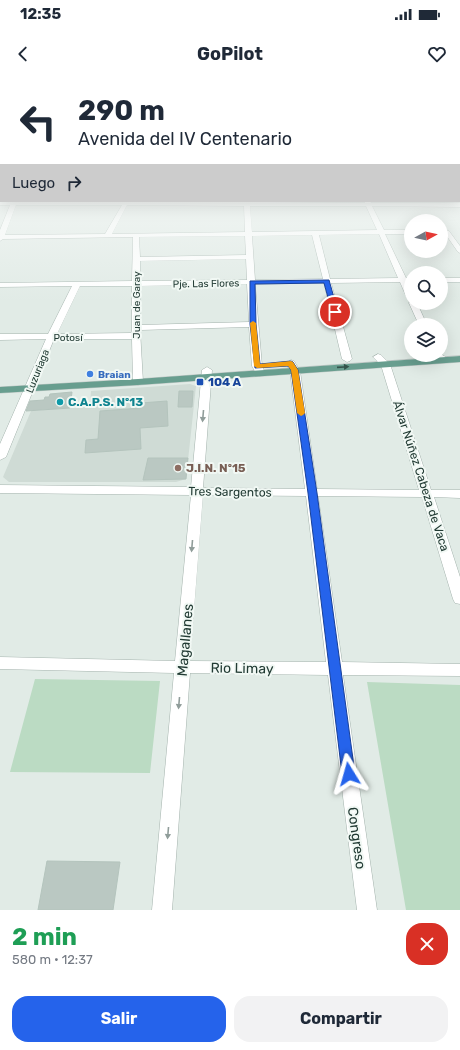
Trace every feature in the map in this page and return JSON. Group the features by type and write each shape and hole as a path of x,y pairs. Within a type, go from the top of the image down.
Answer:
{"main road":[{"path":"448,355 460,352"},
{"path":"293,367 347,359 381,360 404,356"},
{"path":"448,357 460,359"},
{"path":"0,390 31,385 259,370 404,358"},
{"path":"0,383 31,385"}],"street":[{"path":"6,225 1,238 404,232"},
{"path":"107,236 113,225"},
{"path":"249,225 253,324 259,370"},
{"path":"378,225 404,274"},
{"path":"448,233 460,251"},
{"path":"315,234 347,359"},
{"name":"Juan de Garay","path":"136,236 136,332 138,378"},
{"path":"136,259 250,257"},
{"name":"Pje. Las Flores","path":"0,285 404,280"},
{"path":"448,280 460,280"},
{"name":"Luzuriaga","path":"0,457 51,337 77,285"},
{"name":"Potosí","path":"0,337 51,337 253,324"},
{"name":"Álvar Núñez Cabeza de Vaca","path":"381,360 427,493 460,599"},
{"name":"Congreso","path":"293,367 312,493 334,669 367,910"},
{"name":"Magallanes","path":"162,910 206,373"},
{"name":"Tres Sargentos","path":"0,489 460,494"},
{"name":"Rio Limay","path":"0,664 182,668 460,670"}],"shaded area":[{"path":"190,384 196,386 186,479 176,482 9,482 3,477 31,411 90,406 91,391"}],"green space":[{"path":"35,679 160,681 150,773 10,772"},
{"path":"367,682 460,685 460,910 406,910"}],"building":[{"path":"179,391 193,391 192,407 178,407"},
{"name":"C.A.P.S. Nº13","path":"72,392 70,408 26,411 30,401 44,400 45,397 49,397 50,394"},
{"path":"167,401 168,426 140,428 141,449 85,453 86,440 98,439 100,411 141,408 141,403"},
{"name":"J.I.N. Nº15","path":"148,458 188,458 186,479 143,480"},
{"path":"47,861 120,862 113,910 38,910"}],"slow traffic":[{"path":"253,323 257,366 291,363 294,370 301,413"}],"place":[{"name":"Braian","path":"90,374"},
{"name":"104 A","path":"200,382"},
{"name":"C.A.P.S. Nº13","path":"60,402"},
{"name":"J.I.N. Nº15","path":"178,468"}],"route":[{"path":"335,312 327,282 252,283 253,324 257,366 291,363 294,370 312,493 349,774"}]}
